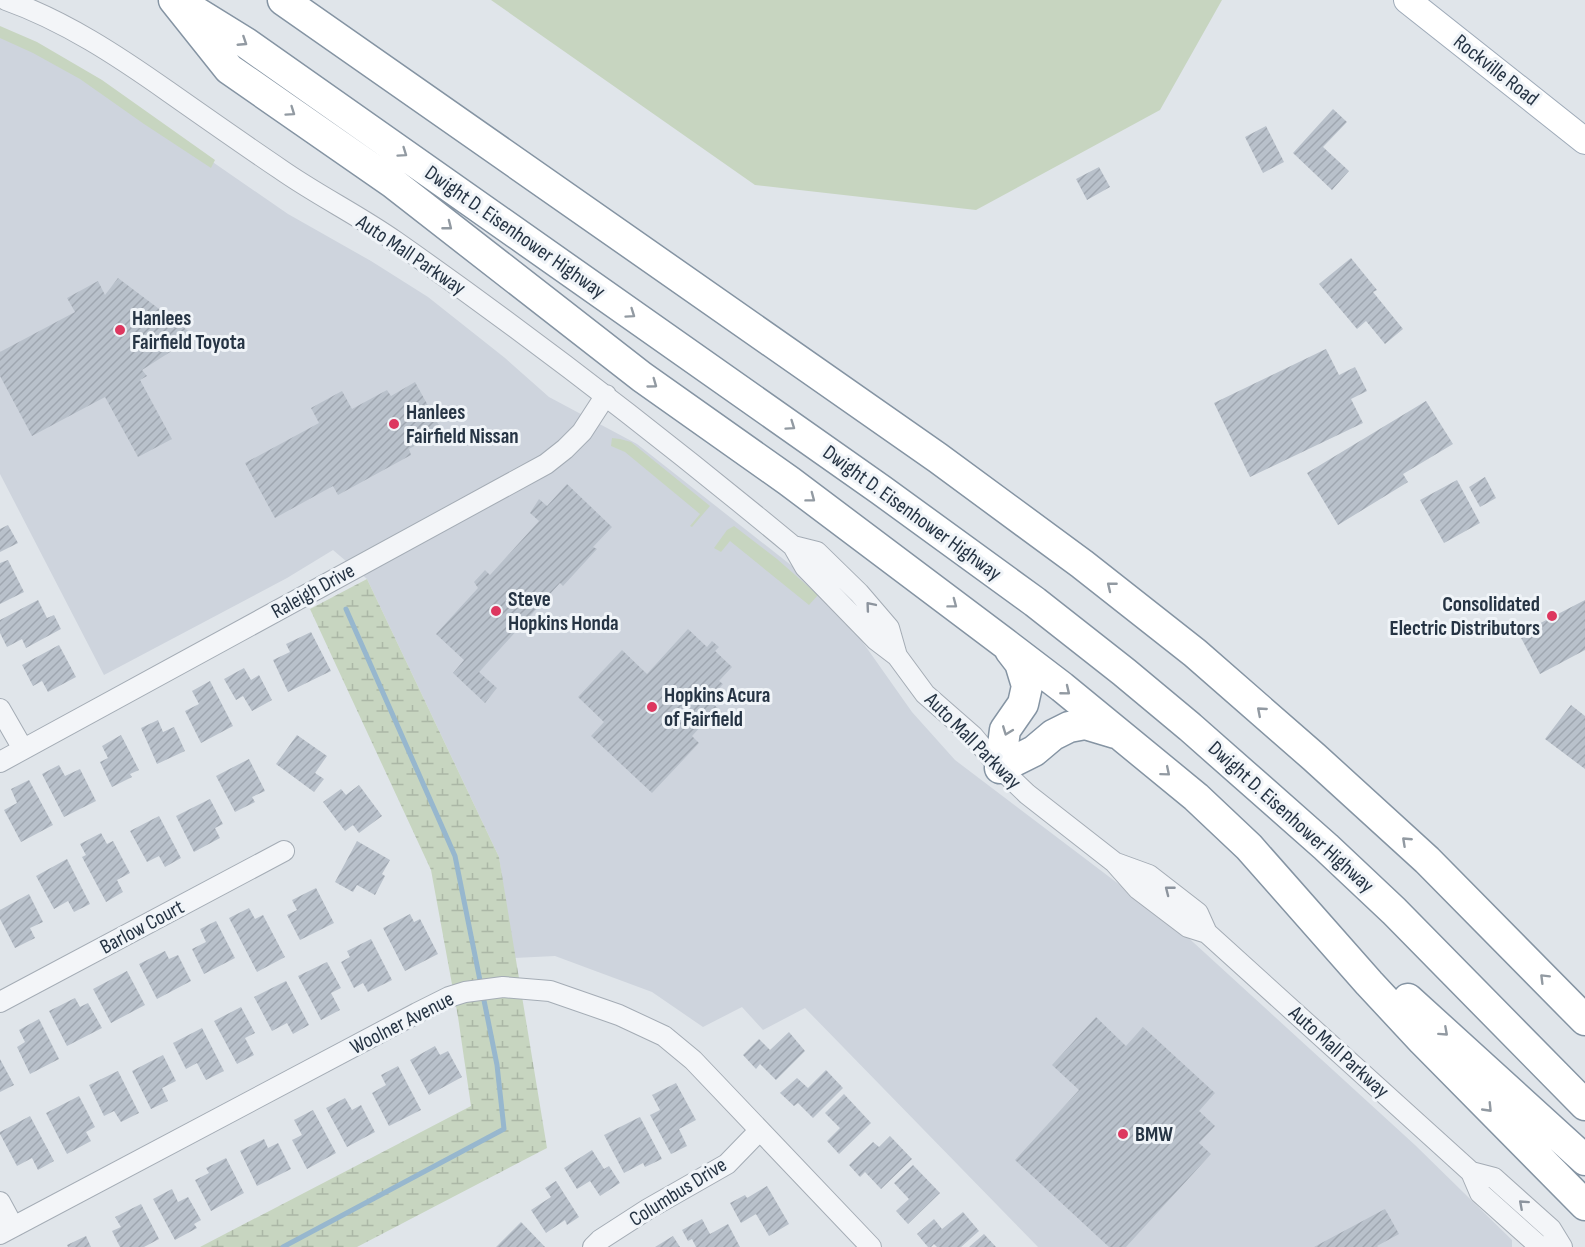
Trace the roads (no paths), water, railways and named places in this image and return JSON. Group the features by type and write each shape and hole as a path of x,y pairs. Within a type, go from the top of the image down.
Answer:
{"highway":[{"path":"175,0 229,69 393,183 642,377 789,482 1003,642 1062,687 1196,797 1249,847 1423,1041 1585,1205"},
{"name":"Dwight D. Eisenhower Highway","path":"175,0 246,43 794,428 1089,644 1190,727 1326,847 1394,911 1585,1104"},
{"path":"283,0 938,458 1082,564 1194,653 1314,757 1427,860 1585,1020"},
{"path":"1000,768 1005,729 1023,704 1027,686 1020,663 1003,642"},
{"path":"1000,768 1034,751 1053,735 1069,726 1085,724 1121,735"},
{"path":"1306,910 1380,973 1585,1160"}],"main road":[{"name":"Rockville Road","path":"1407,0 1585,141"}],"street":[{"name":"Auto Mall Parkway","path":"6,0 31,9 80,34 133,67 282,171 393,239 606,395 793,546 817,552 859,593 889,628 897,656 926,694 973,736 1000,768 1027,794 1114,862 1138,889 1188,927 1207,933 1471,1172 1480,1193 1542,1247"},
{"name":"Raleigh Drive","path":"0,762 546,464 566,449 582,432 606,395"},
{"path":"0,709 23,749"},
{"name":"Barlow Court","path":"0,1002 284,851"},
{"name":"Woolner Avenue","path":"0,1202 7,1230 449,997 465,992 503,987 550,991 619,1015 664,1036 693,1060 871,1247"},
{"name":"Columbus Drive","path":"593,1247 648,1209 728,1164 759,1131"},
{"name":"Auto Mall Parkway","path":"1471,1172 1494,1178 1551,1229 1562,1247"}],"waterway":[{"path":"283,1247 504,1129 497,1065 455,856 346,609"}],"place":[{"name":"Hanlees Fairfield Toyota","path":"120,330"},
{"name":"Hanlees Fairfield Nissan","path":"394,424"},
{"name":"Steve Hopkins Honda","path":"496,611"},
{"name":"Consolidated Electric Distributors","path":"1552,616"},
{"name":"Hopkins Acura of Fairfield","path":"652,707"},
{"name":"BMW","path":"1123,1134"}]}
